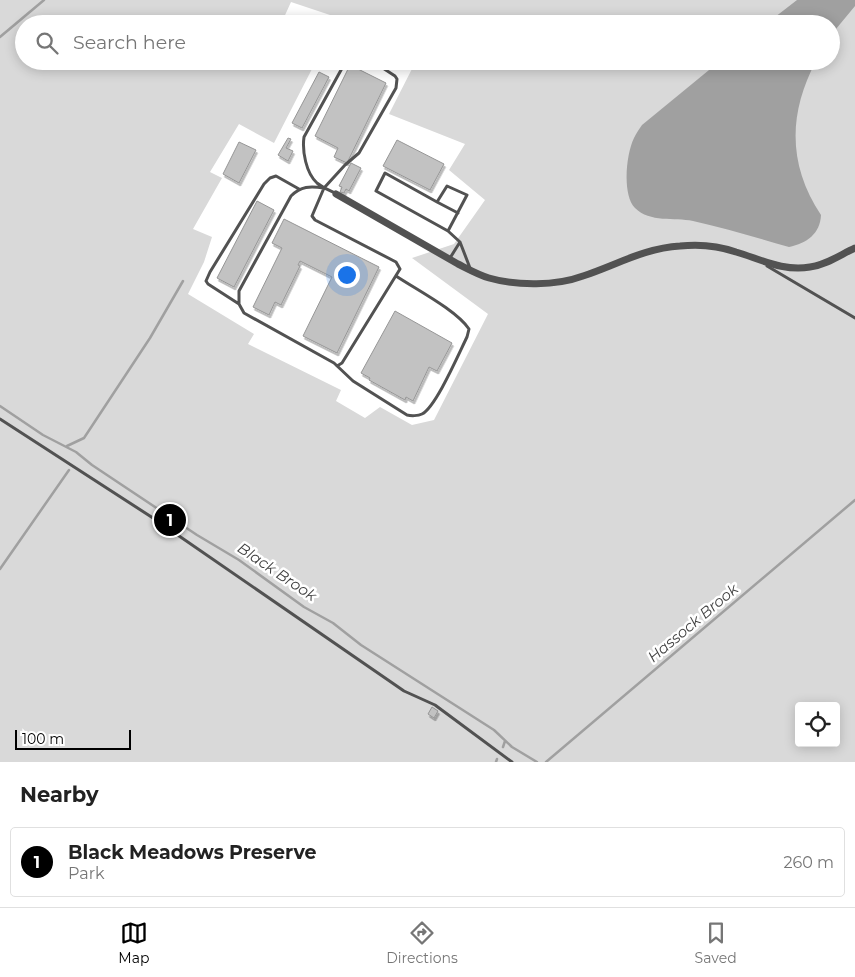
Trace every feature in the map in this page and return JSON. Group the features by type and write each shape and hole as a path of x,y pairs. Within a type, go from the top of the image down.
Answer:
{"street":[{"path":"336,194 472,271 501,281 549,284 582,277 632,256 665,247 689,245 715,247 778,266 800,268 820,265 855,248"}],"lane":[{"path":"336,194 316,182 310,172 305,155 304,137 341,70"},
{"path":"337,366 342,363 400,269 396,262 315,220 312,218 312,214 324,188 359,153 396,88 397,79 386,70"},
{"path":"458,213 385,173 376,191 448,231 460,242 472,271"},
{"path":"298,189 276,176 270,178 264,184 206,281 238,304 252,318 334,363 353,381 413,416 422,414 432,404 468,337 469,329 454,314 396,276"},
{"path":"238,304 239,291 291,196 298,189 310,186 324,188"},
{"path":"437,202 447,186 468,195 448,231"},
{"path":"450,259 460,242"},
{"path":"754,258 855,318"},
{"path":"0,419 153,518 404,691 434,705 512,762"}],"shaded area":[{"path":"0,0 855,0 855,762 0,762","holes":["291,2 330,15 840,15 840,70 411,70 389,114 465,144 449,170 485,200 454,244 412,258 488,314 434,420 412,425 380,407 365,418 336,401 341,390 248,344 254,334 188,294 204,262 212,237 193,229 222,178 210,172 239,124 274,143 311,70 15,70 15,15 285,15"]},
{"path":"797,0 855,0 855,6 840,24 840,15 778,15"},
{"path":"709,70 812,70 800,100 796,139 802,177 821,215 818,227 807,240 789,247 693,221 655,218 641,213 635,208 628,194 627,164 631,145 642,125"}],"building":[{"path":"348,70 360,70 386,83 347,163 334,157 338,148 315,136"},
{"path":"319,72 329,77 302,128 292,123"},
{"path":"288,138 291,139 286,148 293,151 288,161 278,155"},
{"path":"397,140 444,164 430,190 383,166"},
{"path":"239,142 256,150 239,183 223,174"},
{"path":"351,163 361,168 349,191 346,189 344,193 340,192 342,187 339,186"},
{"path":"257,201 274,210 234,287 217,278"},
{"path":"284,219 379,267 337,353 303,336 332,277 300,261 298,265 300,266 281,305 275,302 269,315 253,307 282,248 272,243"},
{"path":"395,311 452,343 437,371 429,367 413,401 406,397 405,400 369,380 370,378 361,373"},
{"path":"432,707 438,711 434,718 428,714"}],"waterway":[{"path":"26,15 44,0"},
{"path":"0,37 15,24"},
{"path":"67,446 84,438 150,338 183,281"},
{"name":"Black Brook","path":"0,406 43,435 76,452 92,465 197,535 239,560 304,607 333,623 361,645 494,730 512,747 537,762"},
{"path":"0,569 69,470"},
{"name":"Hassock Brook","path":"546,762 855,500"},
{"name":"Black Brook","path":"503,747 505,741"}],"place":[{"name":"Black Meadows Preserve","path":"170,520"}]}
